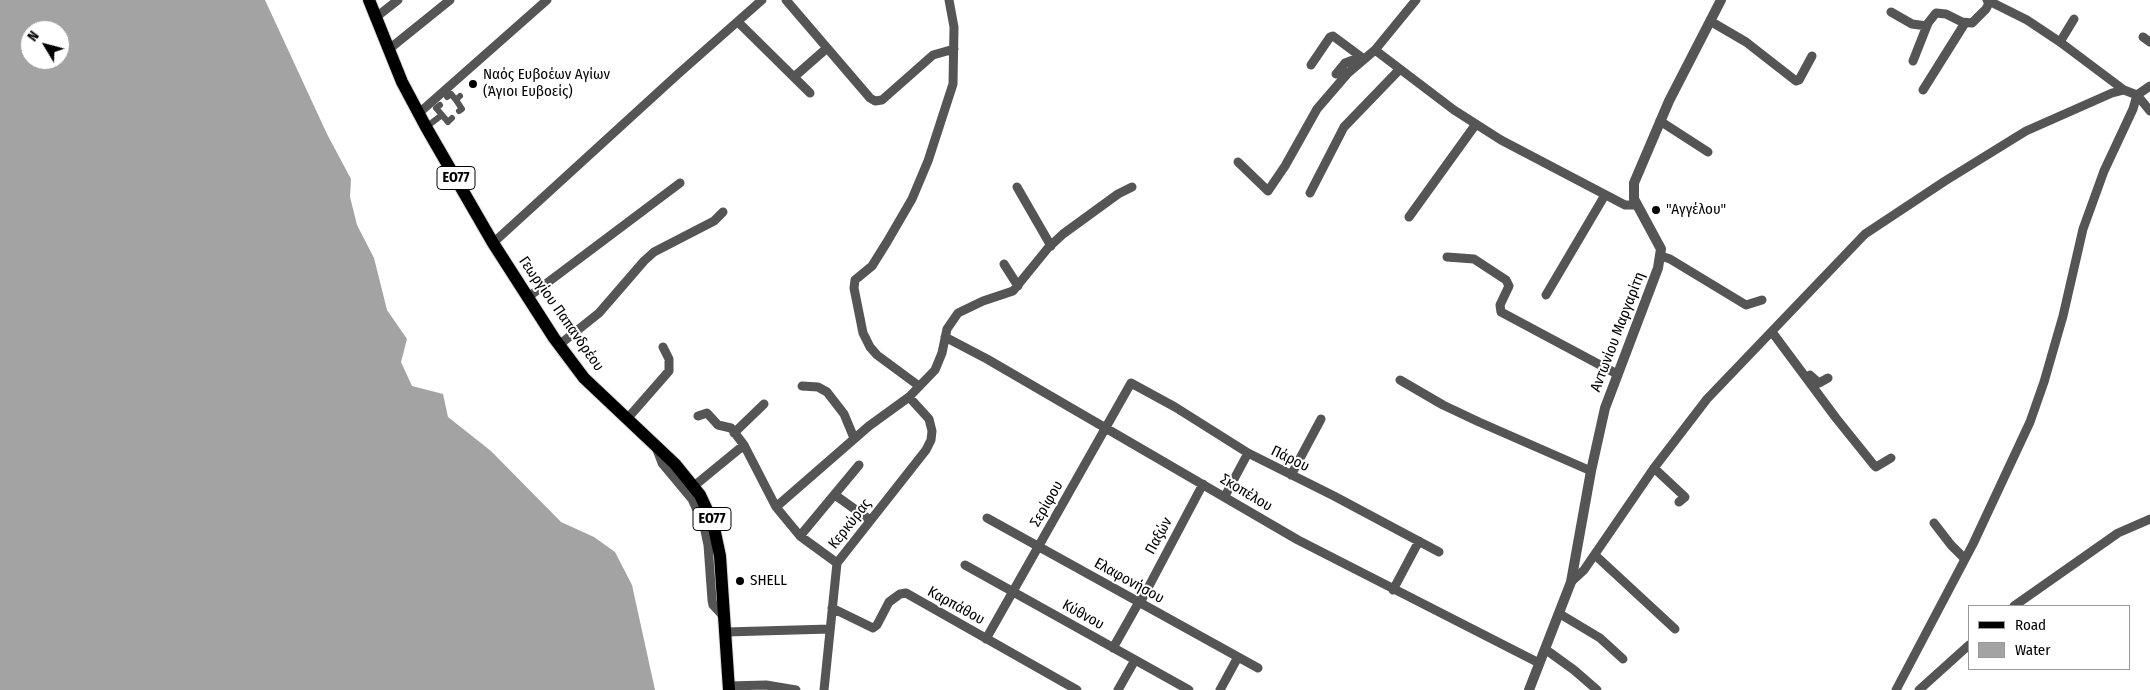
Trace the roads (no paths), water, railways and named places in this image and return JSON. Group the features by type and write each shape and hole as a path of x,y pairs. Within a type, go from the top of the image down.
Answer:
{"main road":[{"name":"Γεωργίου Παπανδρέου","path":"369,0 388,50 426,127 492,243 527,298 584,378 656,446 694,486 714,523 725,618 729,688"}],"street":[{"path":"376,18 398,0"},
{"path":"388,50 450,0"},
{"path":"419,113 547,0"},
{"path":"492,243 676,75 762,0"},
{"path":"786,0 870,98 875,101 882,100 933,55 954,49"},
{"path":"919,386 876,355 870,347 863,333 854,288 855,280 872,266 912,199 928,161 953,84 954,27 949,0"},
{"path":"1238,162 1268,191 1285,166 1317,109 1362,58 1374,50 1416,0"},
{"path":"1721,0 1660,121 1634,183 1633,196 1636,205 1657,240 1661,256 1670,259 1746,306 1762,300"},
{"path":"1913,61 1933,16 1940,12 1965,23 1972,23 1980,16 1989,1 2027,20 2060,42 2124,90 2136,96 2149,109"},
{"path":"1891,12 1912,24 1927,26"},
{"path":"2060,42 2074,19"},
{"path":"1710,21 1746,42 1796,81 1799,80 1812,56"},
{"path":"738,22 810,92"},
{"path":"1924,90 1965,23"},
{"path":"1311,65 1330,37 1333,36 1362,58"},
{"path":"794,76 827,48"},
{"path":"1374,50 1476,124 1528,155 1625,205 1636,205"},
{"path":"1336,74 1344,63 1362,58"},
{"path":"1310,193 1344,127 1400,69"},
{"path":"1896,690 1965,559 2030,422 2064,316 2083,229 2104,171 2133,109 2136,96 2150,86"},
{"path":"1571,582 1584,570 1654,468 1707,399 1855,244 1876,226 2026,131 2112,93 2124,90"},
{"path":"447,97 451,94 458,98 462,109 459,111"},
{"path":"440,104 436,108 448,122 452,118"},
{"path":"426,127 442,115"},
{"path":"1660,121 1708,152"},
{"path":"1409,217 1476,124"},
{"path":"527,298 680,183"},
{"path":"1017,187 1051,246"},
{"path":"776,507 854,438 909,397 935,370 942,353 945,337 958,313 982,301 1003,295 1018,286 1051,246 1108,201 1132,187"},
{"path":"1546,295 1605,195"},
{"path":"559,345 599,314 644,261 654,252 714,221 723,212"},
{"name":"Αντωνίου Μαργαρίτη","path":"1529,690 1571,582 1591,471 1605,408 1657,273 1661,256"},
{"path":"1447,257 1474,260 1506,280 1509,286 1500,305 1501,312 1617,374"},
{"path":"1004,264 1018,286"},
{"path":"1774,330 1813,379 1819,383 1828,378"},
{"path":"1774,330 1873,464 1876,467 1891,458"},
{"name":"Σκοπέλου","path":"945,337 1225,496 1298,540 1539,663"},
{"path":"627,419 669,371 669,359 663,347"},
{"path":"1400,380 1473,419 1591,471"},
{"name":"Σερίφου","path":"986,639 1132,383"},
{"name":"Πάρου","path":"1132,383 1176,407 1248,453 1439,552"},
{"path":"802,386 818,387 826,392 844,414 854,438"},
{"name":"Κερκύρας","path":"824,690 837,563 926,450 931,440 932,431 928,417 909,397"},
{"path":"734,433 764,404"},
{"path":"698,416 707,413 718,425 731,428 744,445 776,507 800,536 837,563"},
{"path":"1291,474 1321,419"},
{"path":"694,486 744,445"},
{"path":"656,446 662,463 692,499 704,526 708,545 712,600 714,606 725,618"},
{"path":"1225,496 1248,453"},
{"path":"800,536 860,465"},
{"path":"1654,468 1685,497 1679,502"},
{"name":"Παξών","path":"1113,648 1203,484"},
{"path":"835,495 870,520"},
{"name":"Ελαφονήσου","path":"987,518 1258,668"},
{"path":"2017,605 2118,533 2150,519"},
{"path":"1934,523 1965,559"},
{"path":"1393,590 1419,541"},
{"path":"1595,555 1676,629"},
{"name":"Κύθνου","path":"964,565 1189,690"},
{"name":"Καρπάθου","path":"832,608 873,628 877,625 889,602 900,594 906,594 1077,690"},
{"path":"1560,614 1600,638 1623,659"},
{"path":"726,632 830,629"},
{"path":"1919,690 1931,686 1968,646"},
{"path":"1545,648 1597,690"},
{"path":"1220,690 1238,657"},
{"path":"1118,690 1135,660"},
{"path":"729,688 766,684 796,690"}],"water":[{"path":"0,0 265,0 327,134 351,179 350,197 357,225 374,258 387,310 407,339 401,362 412,386 443,394 448,417 491,451 561,522 594,537 615,552 632,585 655,690 0,690"}],"place":[{"name":"Ναός Ευβοέων Αγίων (Άγιοι Ευβοείς)","path":"473,84"},
{"name":"\"Αγγέλου\"","path":"1656,210"},
{"name":"SHELL","path":"740,581"}]}
